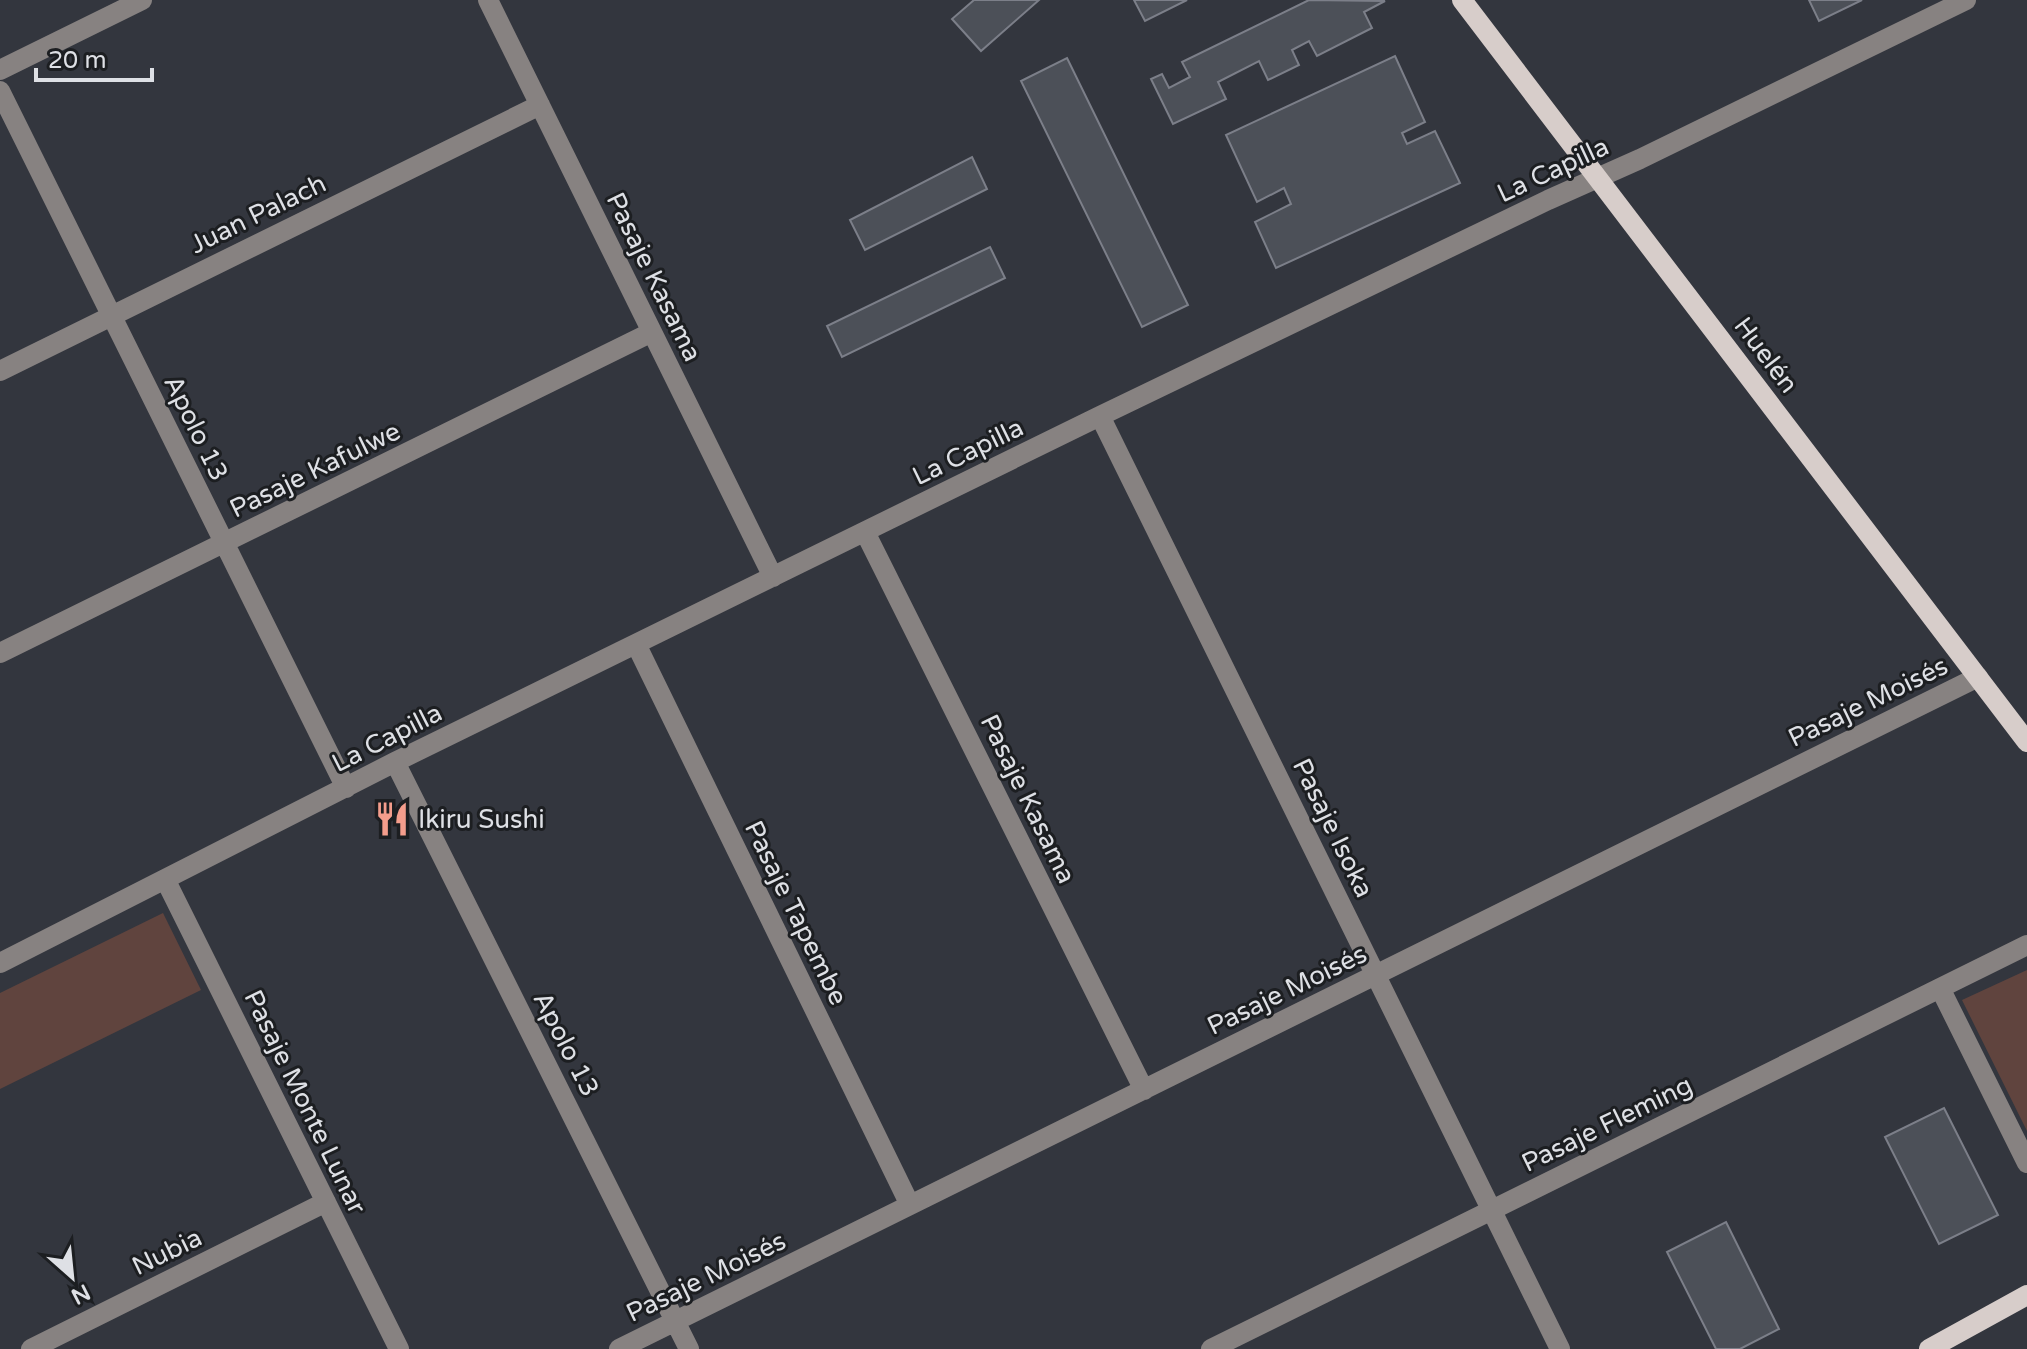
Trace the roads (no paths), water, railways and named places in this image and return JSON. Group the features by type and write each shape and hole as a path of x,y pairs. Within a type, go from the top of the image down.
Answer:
{"main road":[{"name":"Huelén","path":"1462,0 2027,742"},
{"path":"1929,1349 2027,1295"}],"street":[{"path":"0,70 142,0"},
{"name":"Pasaje Kasama","path":"488,0 773,577"},
{"name":"La Capilla","path":"0,963 395,762 1100,416 1966,0"},
{"name":"Apolo 13","path":"0,91 346,788"},
{"name":"Juan Palach","path":"0,371 540,105"},
{"name":"Pasaje Kafulwe","path":"0,653 652,332"},
{"name":"Pasaje Isoka","path":"1100,416 1560,1349"},
{"name":"Pasaje Kasama","path":"865,532 1144,1090"},
{"name":"Pasaje Tapembe","path":"636,644 910,1205"},
{"name":"Pasaje Moisés","path":"619,1349 1978,677"},
{"name":"Apolo 13","path":"395,762 689,1349"},
{"name":"Pasaje Monte Lunar","path":"165,879 399,1349"},
{"name":"Pasaje Fleming","path":"1211,1349 2027,945"},
{"path":"1940,988 2027,1163"},
{"name":"Nubia","path":"31,1349 326,1202"}],"place":[{"name":"Ikiru Sushi","path":"392,819"}]}
